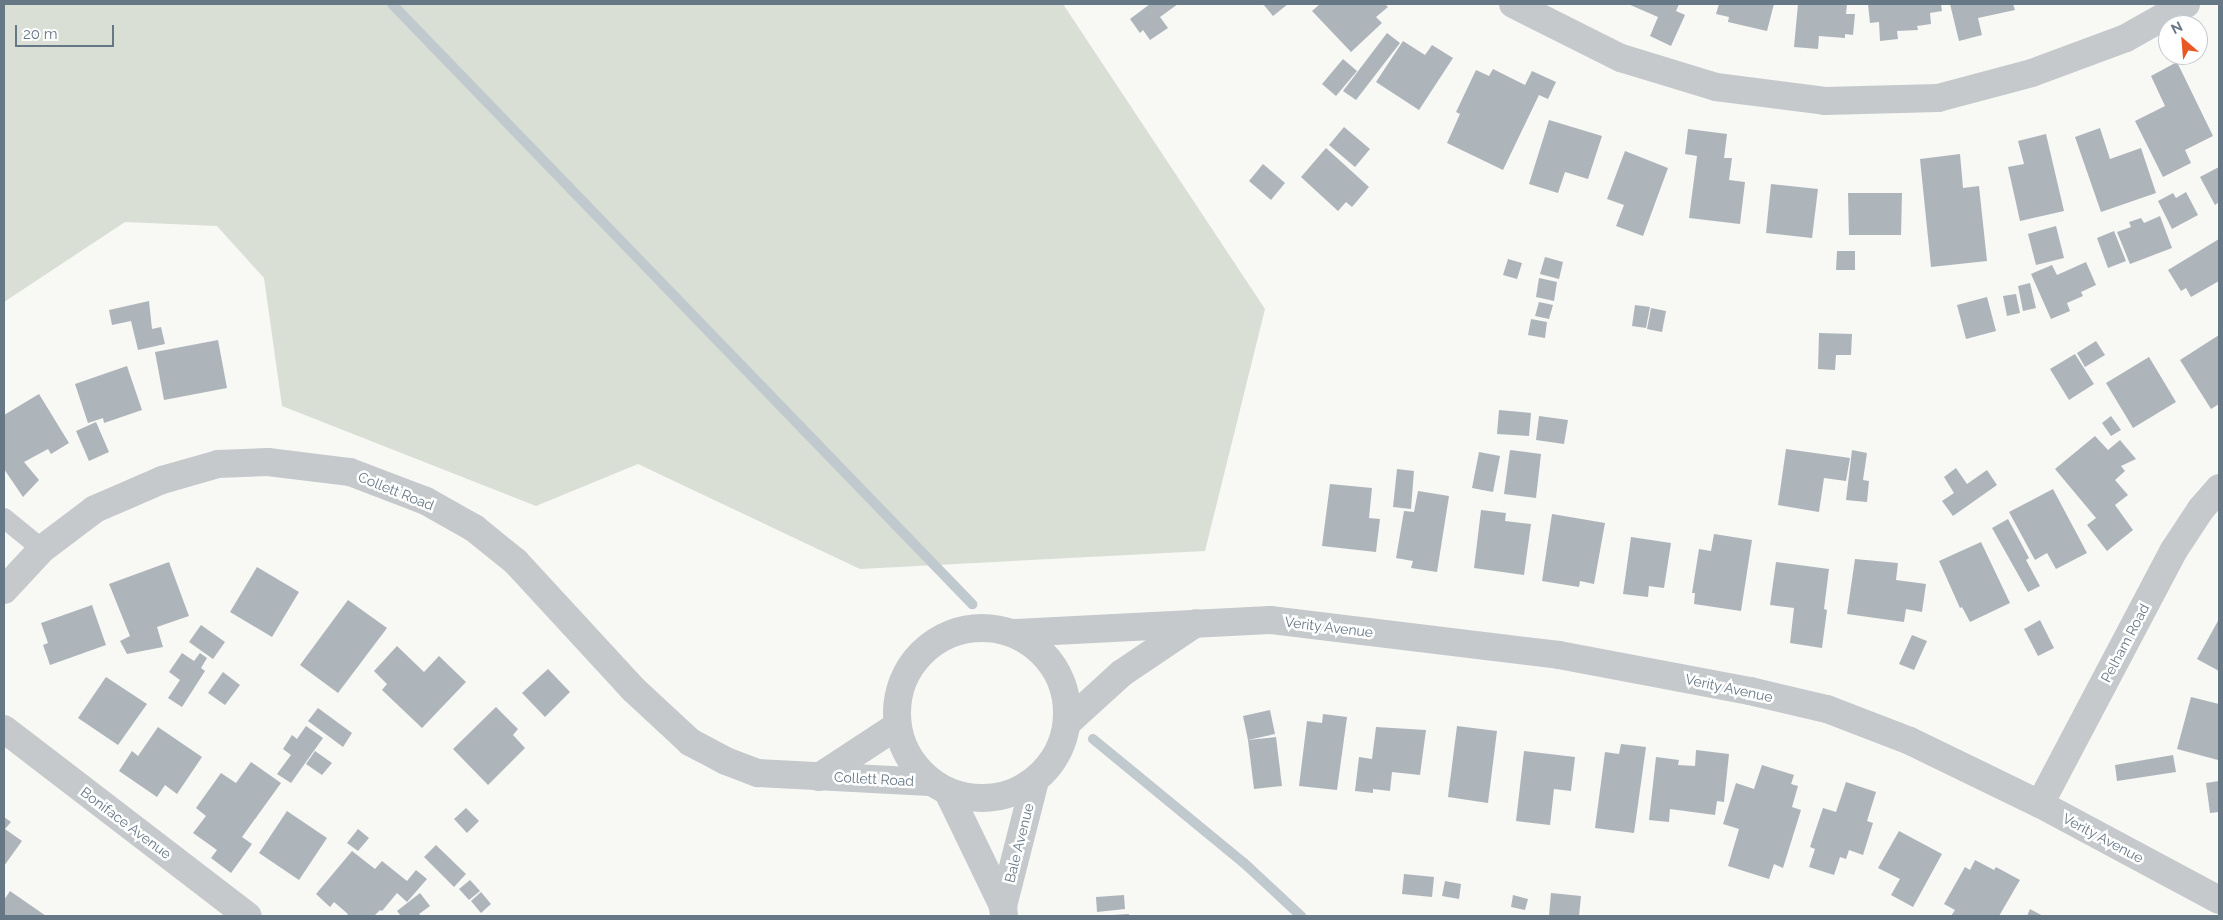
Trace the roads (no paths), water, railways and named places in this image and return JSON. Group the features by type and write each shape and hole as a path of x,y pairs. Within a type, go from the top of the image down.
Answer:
{"street":[{"path":"1514,4 1538,18 1631,61 1716,87 1825,101 1938,98 2032,73 2126,38 2186,4"},
{"name":"Collett Road","path":"4,590 42,549 95,510 162,480 218,464 268,462 350,472 426,501 474,528 516,562 633,689 690,742 726,761 758,773 939,787"},
{"name":"Pelham Road","path":"2040,804 2174,550 2201,509 2219,488"},
{"name":"Verity Avenue","path":"1014,633 1197,622 1270,620 1540,652 1750,691 1827,710 1910,741 2040,804 2219,900"},
{"path":"1067,723 1122,673 1197,622"},
{"path":"969,628 992,628 1014,633 1033,644 1049,660 1061,679 1066,700 1067,723 1061,745 1051,764 1035,780 1014,793 991,798 967,798 939,787 914,766 903,747 897,726 897,703 902,682 913,662 929,646 948,634 969,628"},
{"name":"Collett Road","path":"819,777 897,726"},
{"name":"Boniface Avenue","path":"4,729 248,916"},
{"name":"Bale Avenue","path":"1003,911 1035,780"},
{"name":"Bale Avenue","path":"939,787 1003,911"}],"lane":[{"path":"4,518 42,549"}],"waterway":[{"path":"392,4 972,604"},
{"path":"1093,739 1244,863 1301,916"}]}
